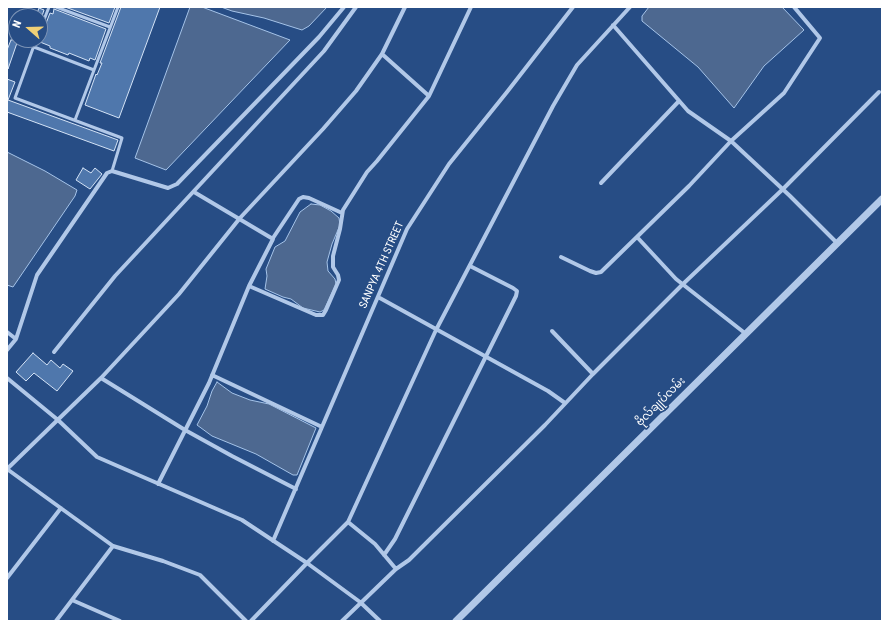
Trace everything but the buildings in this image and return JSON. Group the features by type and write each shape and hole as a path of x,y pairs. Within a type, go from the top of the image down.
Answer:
{"street":[{"path":"7,350 16,339 37,274 107,174 112,171 168,188 177,184 319,37 344,7"},
{"path":"54,352 115,276 324,51 356,7"},
{"path":"246,621 200,575 163,561 113,546 7,469 101,378 179,294 240,218 323,129 356,91 382,54 405,7"},
{"path":"249,286 316,315 323,315 339,280 333,267 333,256 345,205 367,172 377,162 429,96 471,7"},
{"name":"SANPYA 4TH STREET","path":"273,541 407,229 449,164 573,7"},
{"path":"251,621 348,522 437,329 553,106 577,65 630,7"},
{"path":"561,257 590,271 596,273 601,272 689,186 731,141 784,93 820,38 794,7"},
{"path":"614,25 688,111 731,141 783,189 837,243"},
{"path":"382,54 429,96"},
{"path":"342,621 360,602 396,569 409,560 545,425 593,374 683,284 783,189 879,92"},
{"path":"601,183 679,101"},
{"path":"194,192 273,238"},
{"path":"158,484 212,375 249,286 273,238 296,202 303,197 309,198 342,213"},
{"name":"ဗိုလ်ချုပ်လမ်း","path":"456,621 882,199"},
{"path":"637,237 683,284 746,334"},
{"path":"384,555 395,539 516,296 517,291 513,288 470,266"},
{"path":"378,297 548,391 565,403"},
{"path":"552,331 593,374"},
{"path":"7,332 16,339"},
{"path":"212,375 322,427"},
{"path":"7,378 58,420 97,457 242,520 307,563 360,602 380,621"},
{"path":"101,378 185,430 296,489"},
{"path":"7,578 61,508"},
{"path":"348,522 375,544 396,569"},
{"path":"56,621 113,546"},
{"path":"72,600 120,621"}],"lane":[{"path":"56,7 110,27"},
{"path":"75,120 118,7"},
{"path":"34,48 15,98 122,138 112,171"},
{"path":"37,48 94,70"}],"water":[{"path":"190,7 202,7 290,40 166,170 135,158"},
{"path":"221,7 327,7 309,26 302,30"},
{"path":"649,7 782,7 804,30 764,66 734,108 698,67 642,21 642,16"},
{"path":"7,152 45,171 77,190 75,196 13,287 7,285"},
{"path":"311,204 320,205 331,211 339,218 340,225 332,244 327,262 328,271 335,279 336,284 324,310 320,312 303,308 291,299 265,289 267,276 266,269 275,247 285,241 300,212"},
{"path":"217,382 232,393 250,400 269,404 316,428 297,475 293,475 256,454 212,436 197,425"}]}
